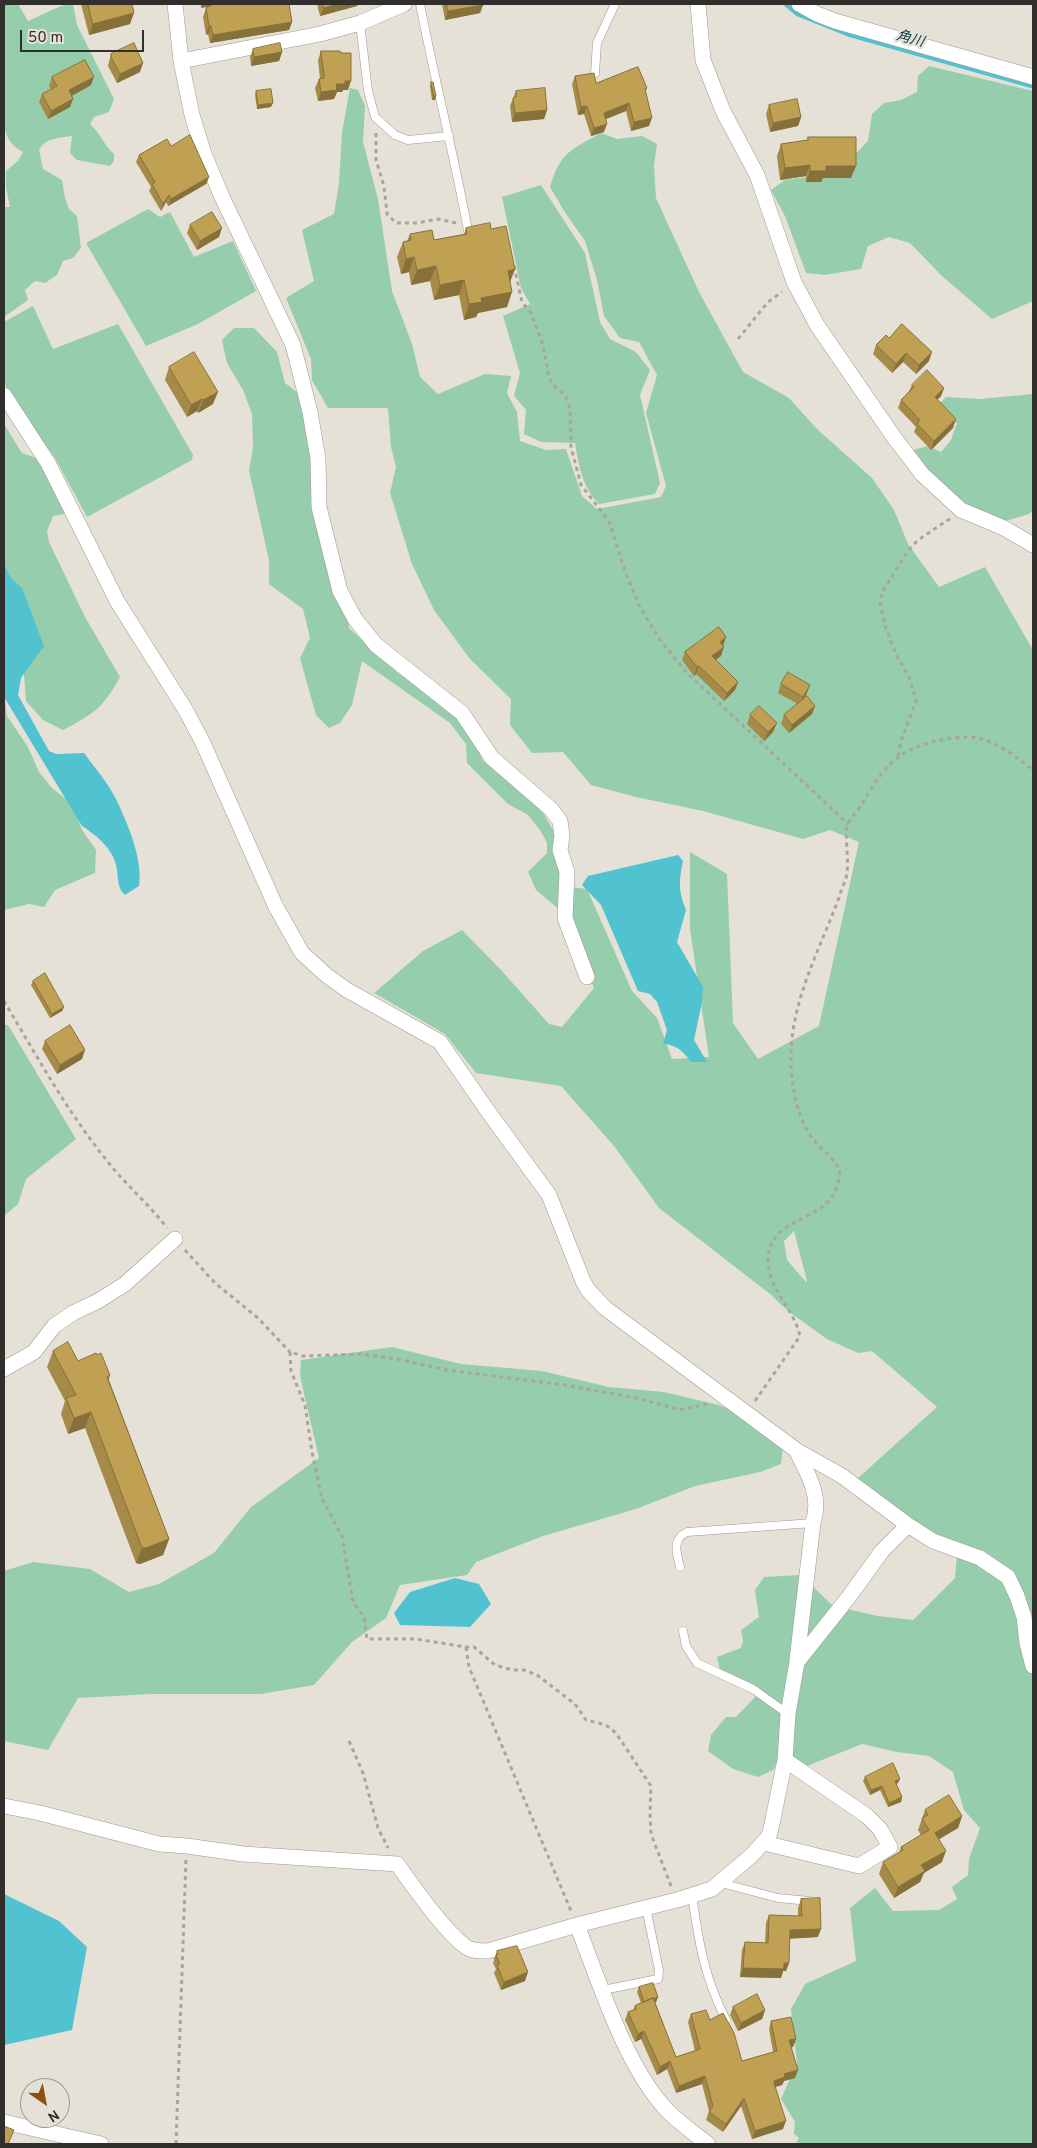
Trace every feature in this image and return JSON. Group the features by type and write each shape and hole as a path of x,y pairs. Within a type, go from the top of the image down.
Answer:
{"street":[{"path":"175,4 182,61 192,115 204,154 222,197 293,345 310,412 318,459 320,507 340,591 355,620 376,645 462,713 492,758 551,809 560,821 560,850 567,872 565,918 588,977"},
{"path":"182,61 320,34 360,23 404,4"},
{"path":"698,4 704,60 723,111 757,176 794,282 816,325 893,436 922,474 961,510 1004,528 1033,545"},
{"path":"799,4 835,21 1033,77"},
{"path":"4,395 48,463 117,601 185,709 202,741 276,907 302,952 326,975 347,990 440,1042 549,1195 583,1282 604,1308 796,1450 842,1476 908,1525 933,1541 980,1558 1008,1577 1024,1617 1027,1643 1033,1666"},
{"path":"4,1369 34,1352 54,1326 73,1313 98,1301 125,1284 175,1239"},
{"path":"4,1806 40,1813 159,1844 243,1854 397,1864 453,1935 467,1948 488,1951 712,1889 721,1883 764,1843 769,1836 785,1760 788,1714 797,1662 814,1523 817,1512 816,1494 796,1450"},
{"path":"797,1662 848,1598 882,1551 908,1525"},
{"path":"764,1843 859,1866 890,1847 880,1829 867,1816 785,1760"},
{"path":"577,1925 634,2064 665,2109 708,2144"},
{"path":"4,2122 101,2144"}],"lane":[{"path":"420,4 469,237"},
{"path":"596,73 597,43 615,4"},
{"path":"360,23 368,91 375,117 395,135 408,140 449,136"},
{"path":"680,1567 676,1547 681,1535 686,1532 814,1523"},
{"path":"683,1631 686,1646 697,1663 753,1689 788,1714"},
{"path":"721,1883 778,1898 809,1901"},
{"path":"692,1895 704,1966 713,1993 730,2027"},
{"path":"603,1990 658,1979 659,1970 646,1908"}],"path":[{"path":"375,117 376,160 384,186 387,214 396,223 418,223 438,220 467,224"},
{"path":"513,265 522,302 531,313 543,345 549,377 553,385 566,395 570,408 571,447 581,485 609,521 639,605 660,640 686,672 848,824"},
{"path":"738,339 768,302 794,282"},
{"path":"898,756 901,742 916,701 910,679 896,654 884,626 880,602 882,590 907,552 918,540 961,510"},
{"path":"747,1412 800,1336 797,1323 779,1296 771,1277 768,1258 773,1238 782,1230 819,1210 831,1199 840,1174 835,1164 811,1137 797,1108 791,1058 793,1029 811,964 847,874 848,824 882,772 898,756 915,746 954,738 978,738 1008,751 1033,770"},
{"path":"4,1001 80,1125 118,1174 155,1212 175,1239 215,1283 258,1318 290,1352 303,1356 361,1354 388,1357 447,1370 493,1374 636,1398 680,1410 709,1404 719,1394"},
{"path":"290,1352 292,1371 305,1405 312,1452 322,1498 342,1536 354,1602 364,1617 367,1639 416,1639 474,1647 496,1665 512,1670 524,1670 537,1675 575,1704 586,1720 606,1725 616,1733 651,1786 651,1834 677,1900"},
{"path":"466,1647 469,1667 577,1925"},
{"path":"349,1741 363,1773 378,1828 397,1864"},
{"path":"176,2144 187,1846"}],"green space":[{"path":"4,4 18,4 28,21 61,6 73,4 77,25 114,99 109,112 94,117 90,124 114,154 114,161 110,166 77,160 70,153 72,136 53,139 45,143 39,150 43,169 62,180 69,209 77,216 81,248 73,258 63,261 57,275 45,283 35,281 25,290 28,300 4,317 4,207 10,207 6,187 6,171 18,161 23,152 11,143 6,134 4,124"},
{"path":"929,66 1033,91 1033,301 992,319 942,276 910,243 889,237 868,246 861,269 825,275 806,273 785,216 771,190 785,180 837,173 868,141 872,114 884,103 901,100 917,92 918,76"},
{"path":"350,88 358,90 365,106 363,142 378,199 392,291 412,344 420,377 438,394 485,374 511,376 507,393 517,412 520,441 546,450 566,449 582,496 597,509 661,497 666,486 646,413 657,375 639,342 620,338 604,316 597,280 585,241 550,187 558,166 568,153 601,133 617,139 642,136 657,144 654,166 656,198 699,292 743,372 789,398 817,429 872,478 894,510 908,544 939,587 985,567 1033,650 1033,2144 796,2144 799,2138 794,2134 795,2122 781,2099 797,2063 791,2009 805,1984 856,1961 850,1908 875,1888 893,1911 939,1910 957,1899 952,1887 968,1875 969,1859 980,1828 964,1810 953,1772 929,1756 897,1752 862,1744 807,1766 780,1757 773,1770 758,1777 733,1769 708,1751 711,1735 726,1717 736,1717 761,1691 720,1671 717,1657 741,1648 743,1641 741,1630 759,1617 755,1590 764,1577 801,1575 833,1606 878,1616 913,1620 955,1578 957,1554 858,1478 937,1407 872,1351 858,1353 827,1339 788,1311 770,1294 659,1208 614,1146 561,1086 476,1073 445,1034 374,993 423,951 462,930 549,1024 562,1027 594,988 567,916 536,890 528,872 547,853 547,843 540,830 528,815 508,804 467,763 466,744 450,723 362,661 352,705 340,723 329,728 316,715 300,658 310,638 303,609 269,584 269,560 249,471 253,447 252,414 243,390 227,363 222,340 234,328 254,328 277,352 285,383 298,393 306,416 348,608 349,628 398,673 459,717 477,739 482,760 517,786 542,811 553,830 559,868 571,887 587,889 632,991 657,1018 672,1059 709,1057 690,929 690,852 727,874 733,1023 758,1059 819,1026 859,842 830,830 803,839 703,811 636,797 591,785 563,752 532,753 510,725 511,699 470,659 434,610 412,564 390,493 396,467 391,447 388,408 328,408 312,380 311,359 286,298 314,281 302,230 334,214 339,183 342,132","holes":["794,1231 807,1281 787,1260 784,1241"]},
{"path":"541,185 585,253 600,322 610,339 636,352 650,370 640,395 660,483 655,494 599,504 585,483 575,443 541,442 524,434 526,410 514,396 520,373 503,316 530,304 521,288 502,197"},
{"path":"148,209 160,217 170,212 194,257 233,241 256,291 198,324 146,346 86,243"},
{"path":"33,306 53,349 118,324 193,455 192,460 87,517 55,458 10,396 4,381 4,322"},
{"path":"1033,394 1033,510 1029,514 1002,522 965,505 938,484 909,451 928,446 941,452 951,440 957,423 942,418 938,405 946,397 980,399"},
{"path":"4,424 22,453 39,459 69,513 53,516 47,531 49,542 85,617 120,677 97,709 63,730 43,720 26,701 23,660 4,583"},
{"path":"4,692 7,716 28,747 39,772 52,788 73,805 82,830 96,850 95,873 55,890 44,907 29,904 4,910"},
{"path":"4,1025 8,1025 76,1139 26,1179 18,1204 4,1216"},
{"path":"392,1347 461,1364 542,1371 609,1387 664,1392 719,1405 742,1415 783,1447 781,1464 760,1472 695,1486 636,1509 543,1536 476,1562 467,1575 400,1585 386,1618 352,1642 314,1685 261,1694 152,1694 78,1698 48,1750 4,1741 4,1571 33,1562 90,1569 129,1592 159,1584 214,1553 251,1507 319,1458 300,1376 301,1360"}],"water":[{"path":"4,565 11,578 22,588 44,646 21,678 18,695 49,751 56,754 84,753 114,795 130,831 139,865 139,886 125,895 119,885 116,865 111,853 98,838 82,826 4,697"},
{"path":"678,855 683,861 680,886 686,910 677,942 703,987 702,1002 694,1040 707,1062 691,1062 679,1049 663,1044 667,1030 657,1002 650,994 638,991 601,905 582,885 588,876"},
{"path":"455,1578 479,1584 491,1604 470,1627 400,1625 394,1613 410,1592"},
{"path":"4,1894 59,1921 87,1947 72,2030 4,2045"}],"building":[{"path":"88,4 132,4 134,13 93,24"},
{"path":"215,4 289,4 292,22 213,35 211,26 209,26 206,8"},
{"path":"322,4 338,4 324,8"},
{"path":"447,4 483,4 483,5 448,11"},
{"path":"134,43 143,63 120,74 111,54"},
{"path":"280,43 282,52 254,57 253,49"},
{"path":"321,51 351,53 351,81 345,81 345,84 336,84 337,90 321,92 319,79 324,78"},
{"path":"85,60 94,77 69,90 73,99 51,111 42,94 57,86 52,77"},
{"path":"638,67 647,88 645,89 652,118 634,122 629,103 604,113 607,124 594,128 587,106 581,107 575,76 594,73 596,83"},
{"path":"431,82 433,82 436,96 434,96"},
{"path":"545,88 547,110 515,113 513,98 516,97 516,91"},
{"path":"271,89 273,103 258,105 256,91"},
{"path":"797,99 801,117 773,123 769,105"},
{"path":"190,135 209,177 171,199 169,195 163,204 152,184 155,182 139,155 167,139 171,146"},
{"path":"808,137 856,137 856,166 826,166 826,171 810,171 810,165 785,168 781,144 808,140"},
{"path":"212,212 222,228 200,241 190,225"},
{"path":"490,223 491,229 506,226 515,269 508,271 512,292 481,298 482,302 469,304 464,280 440,285 436,266 417,270 414,257 406,259 403,242 411,240 410,234 432,230 434,240 467,234 466,228"},
{"path":"902,324 932,352 919,365 906,353 896,364 876,345 886,335 889,338"},
{"path":"194,352 218,392 191,405 169,367"},
{"path":"927,370 944,388 935,397 956,419 934,441 917,424 920,420 901,400 914,387 912,385"},
{"path":"719,627 726,637 720,642 724,647 712,656 738,682 727,693 699,666 697,667 685,652"},
{"path":"788,672 810,685 803,697 781,684"},
{"path":"807,696 815,706 792,725 784,715"},
{"path":"759,706 777,723 768,732 750,715"},
{"path":"45,973 64,1007 52,1014 33,981"},
{"path":"70,1025 85,1050 60,1065 45,1041"},
{"path":"68,1342 78,1361 96,1353 97,1355 101,1353 110,1375 107,1377 169,1539 142,1548 91,1412 74,1418 66,1398 76,1395 53,1351"},
{"path":"893,1763 900,1779 895,1781 902,1797 889,1803 882,1786 871,1790 865,1777"},
{"path":"949,1795 962,1816 935,1833 946,1851 921,1865 925,1871 898,1887 883,1862 903,1850 901,1847 929,1830 922,1818 928,1815 925,1810"},
{"path":"820,1898 821,1929 790,1930 789,1963 784,1963 784,1969 743,1968 745,1942 768,1943 769,1915 802,1916 801,1899"},
{"path":"517,1946 528,1972 504,1982 497,1965 500,1964 496,1955 498,1954 497,1951"},
{"path":"653,1983 658,1997 644,2002 639,1987"},
{"path":"757,1994 765,2010 741,2023 733,2007"},
{"path":"653,1998 676,2057 700,2049 691,2014 706,2010 710,2020 723,2013 734,2033 742,2061 777,2051 771,2021 791,2017 796,2039 789,2040 798,2070 784,2074 785,2077 774,2081 786,2121 755,2131 744,2098 726,2124 709,2112 713,2106 705,2076 679,2086 670,2061 660,2067 644,2031 638,2034 628,2012 636,2009 635,2006"},
{"path":"4,2126 14,2130 8,2144 4,2144"}],"waterway":[{"name":"角川","path":"786,4 798,14 848,34 1033,86"}]}
